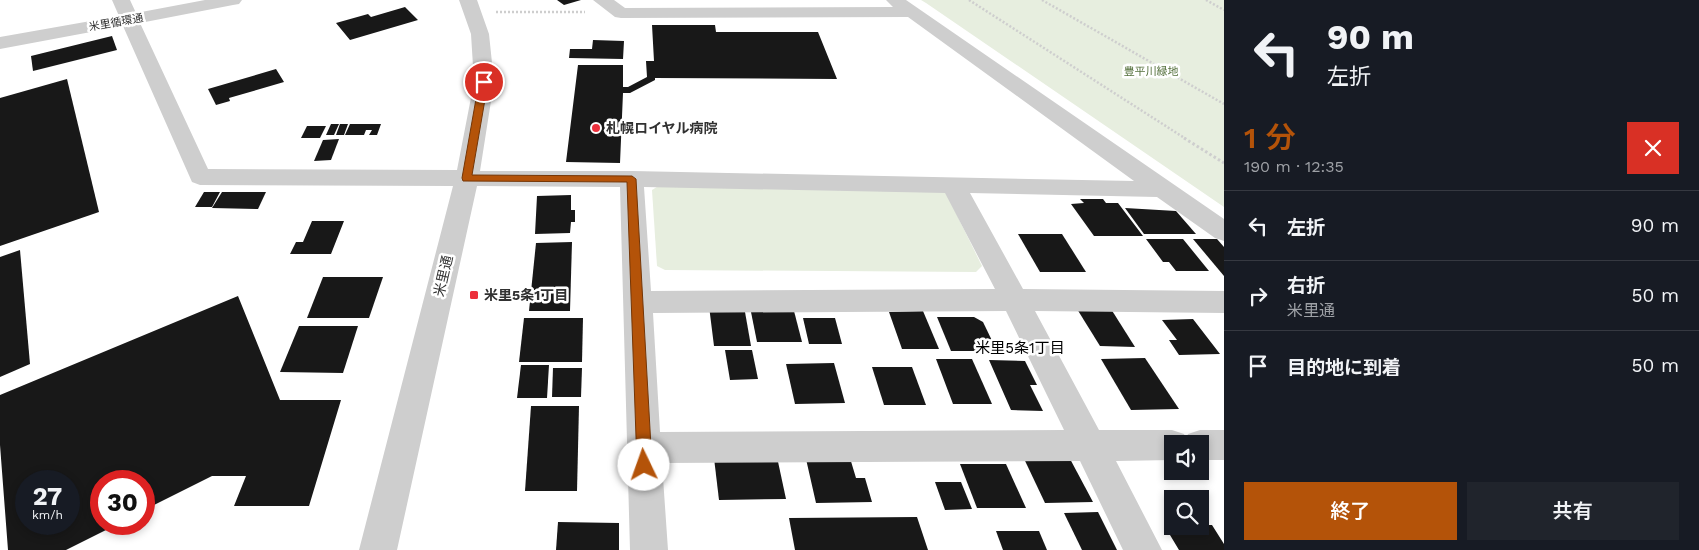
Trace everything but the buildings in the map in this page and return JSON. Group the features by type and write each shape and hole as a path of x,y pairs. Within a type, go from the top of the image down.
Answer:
{"street":[{"name":"米里循環通","path":"0,43 125,10 233,0"},
{"name":"米里通","path":"378,550 467,178 484,82 480,34 468,0"},
{"path":"602,0 621,12 913,12"},
{"path":"746,0 767,12"},
{"path":"895,0 1224,232"},
{"path":"125,10 200,177 632,179 1162,189"},
{"path":"632,179 649,550"},
{"path":"954,185 1143,550"},
{"path":"638,302 1015,300 1224,302"},
{"path":"644,448 1164,445"},
{"path":"1209,445 1224,445"}],"path":[{"path":"969,0 1224,163"},
{"path":"1042,0 1224,104"},
{"path":"1206,0 1224,10"},
{"path":"496,12 621,12"}],"green space":[{"name":"豊平川緑地","path":"921,0 1224,0 1224,207 926,3"},
{"path":"660,185 939,190 946,193 982,266 976,272 665,270 657,266 652,190"}],"place":[{"name":"札幌ロイヤル病院","path":"596,128"},
{"name":"米里5条1丁目","path":"474,295"}],"district":[{"name":"米里5条1丁目","path":"1020,348"}],"route":[{"path":"484,82 467,178 632,179 644,465"}]}
